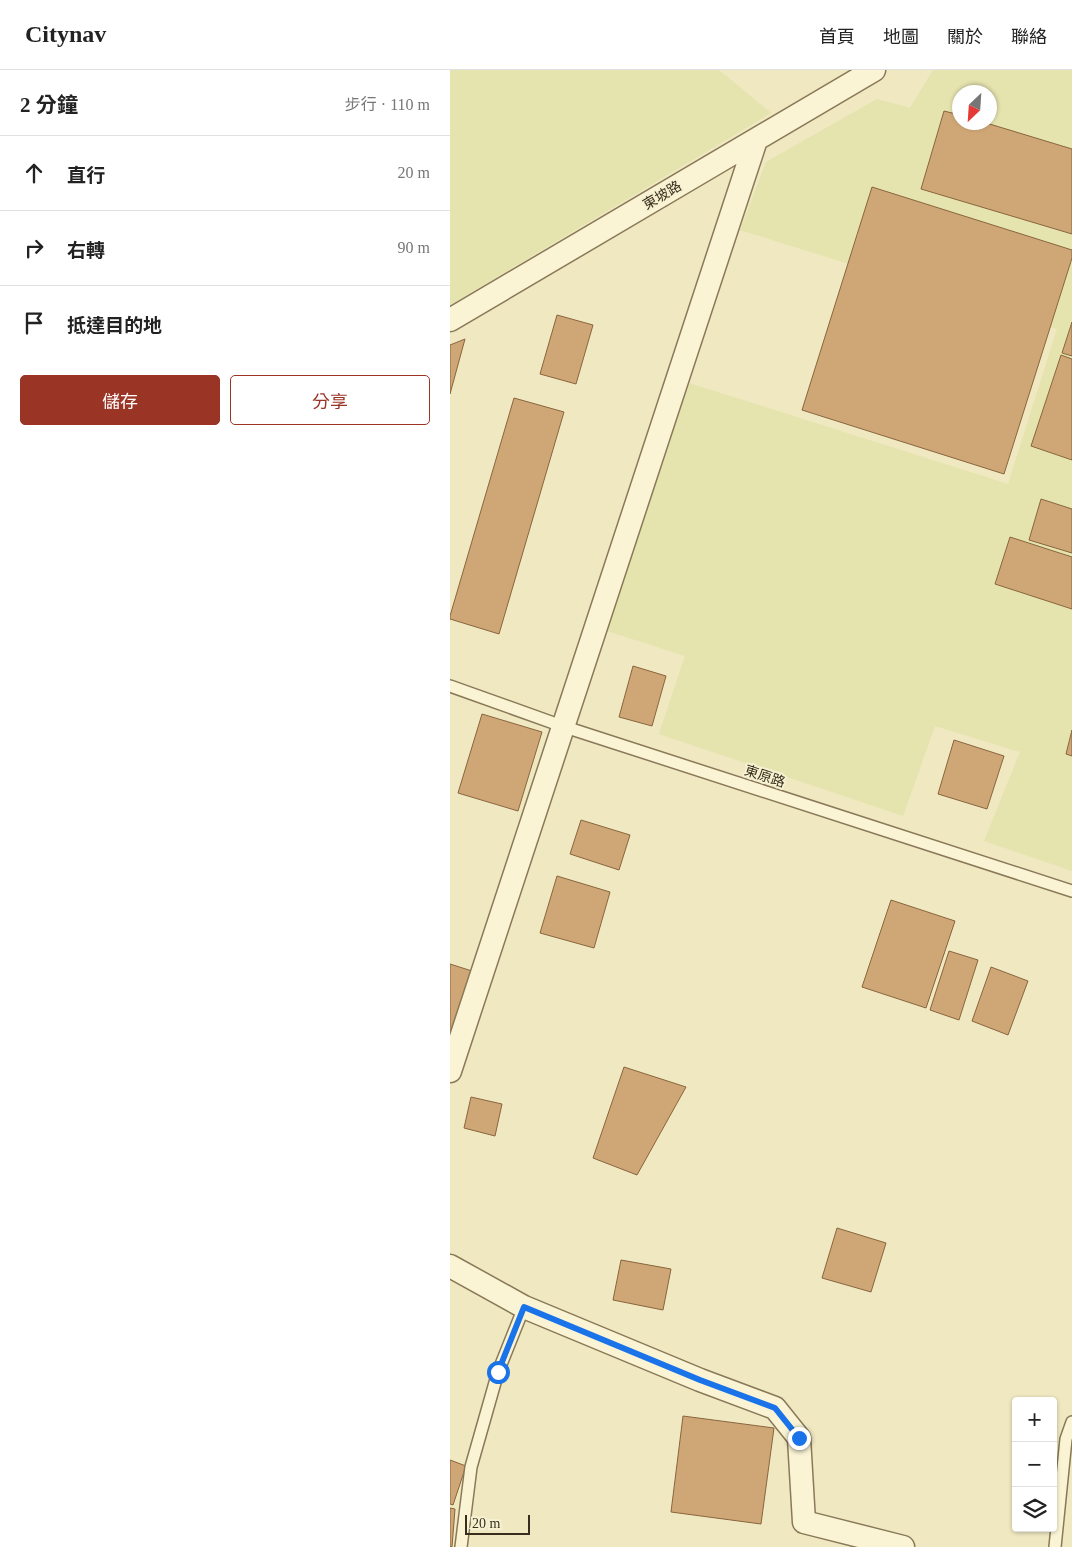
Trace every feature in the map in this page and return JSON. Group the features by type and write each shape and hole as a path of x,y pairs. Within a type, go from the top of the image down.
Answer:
{"street":[{"name":"東坡路","path":"450,320 874,70"},
{"path":"450,1071 756,140"},
{"path":"450,1266 524,1307 700,1380 775,1408 799,1438 804,1522 903,1547"}],"lane":[{"name":"東原路","path":"450,686 562,726 1072,891"},
{"path":"461,1547 471,1467 498,1372 524,1307"},
{"path":"1055,1547 1066,1439 1072,1422"}],"shaded area":[{"path":"450,70 719,70 771,113 450,305"},
{"path":"933,70 1072,70 1072,871 984,841 1020,752 935,726 903,816 659,734 685,656 604,630 689,383 1008,484 1057,329 740,230 766,162 877,99 910,108"}],"building":[{"path":"944,111 952,113 952,130 997,130 997,126 1072,149 1072,234 921,189"},
{"path":"872,187 1072,250 1072,258 1004,474 802,410"},
{"path":"557,315 593,325 576,384 540,374"},
{"path":"1072,322 1072,356 1062,353"},
{"path":"465,339 450,394 450,345"},
{"path":"1061,355 1072,359 1072,460 1031,446"},
{"path":"514,398 564,412 499,634 450,619 450,616"},
{"path":"1041,499 1072,509 1072,553 1029,540"},
{"path":"1010,537 1072,557 1072,609 995,584"},
{"path":"633,666 666,676 652,726 619,717"},
{"path":"482,714 542,732 518,811 458,793"},
{"path":"1072,730 1072,756 1066,754"},
{"path":"954,740 1004,756 987,809 938,794"},
{"path":"581,820 630,835 619,870 570,854"},
{"path":"557,876 610,892 594,948 540,933"},
{"path":"891,900 955,921 926,1008 862,987"},
{"path":"949,951 978,960 959,1020 930,1010"},
{"path":"450,964 472,971 450,1041"},
{"path":"991,967 1028,981 1008,1035 972,1021"},
{"path":"624,1067 686,1087 637,1175 593,1158"},
{"path":"471,1097 502,1104 495,1136 464,1128"},
{"path":"837,1228 886,1243 871,1292 822,1278"},
{"path":"621,1260 671,1269 663,1310 613,1300"},
{"path":"683,1416 774,1428 761,1524 671,1512"},
{"path":"450,1460 466,1466 453,1505 450,1504"},
{"path":"450,1508 455,1509 452,1547 450,1547"}],"route":[{"path":"498,1372 524,1307 700,1380 775,1408 799,1438"}]}
